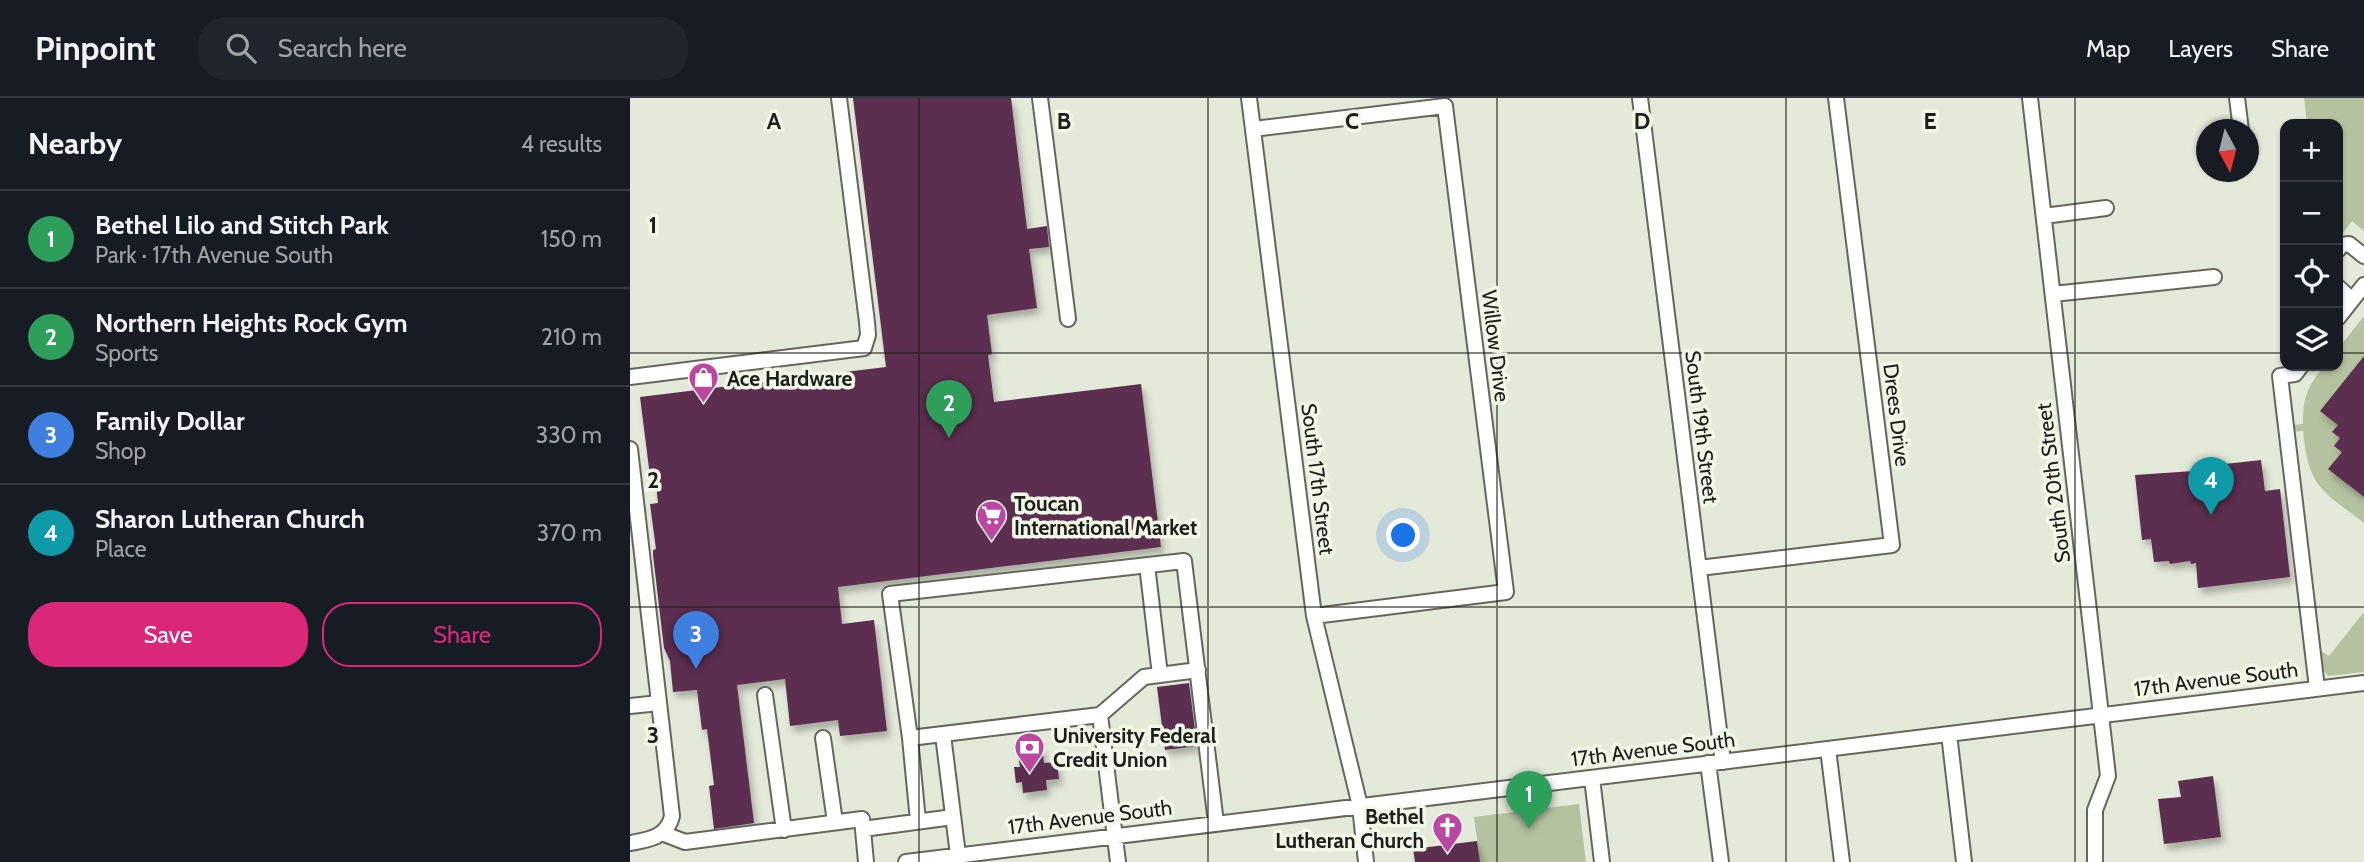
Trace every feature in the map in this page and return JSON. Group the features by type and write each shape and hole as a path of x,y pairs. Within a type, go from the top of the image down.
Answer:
{"street":[{"path":"630,377 864,348 868,335 867,322 839,98"},
{"path":"1040,98 1068,320"},
{"name":"South 17th Street","path":"1249,98 1314,616 1360,806 1366,862"},
{"name":"South 19th Street","path":"1640,98 1699,568 1716,763 1721,862"},
{"name":"Drees Drive","path":"1699,568 1892,545 1836,98"},
{"name":"South 20th Street","path":"2030,98 2108,776 2095,810 2095,862"},
{"path":"2237,98 2240,119"},
{"name":"Willow Drive","path":"1253,129 1445,106 1506,592 1314,616"},
{"path":"2044,216 2106,208"},
{"path":"2342,245 2349,244 2364,256"},
{"path":"2053,294 2214,277"},
{"path":"2343,312 2364,285"},
{"path":"2343,292 2352,300"},
{"path":"2297,371 2295,374 2280,376 2317,688"},
{"path":"630,449 672,816 662,833 630,843"},
{"path":"918,821 890,594 1184,561 1216,823"},
{"path":"1147,565 1160,675"},
{"path":"909,738 1100,715 1144,677 1198,670"},
{"name":"17th Avenue South","path":"906,862 958,855 988,857 1115,835 2364,683"},
{"path":"765,695 784,830"},
{"path":"630,706 659,703"},
{"path":"1100,715 1118,862"},
{"path":"1949,734 1964,862"},
{"path":"943,735 958,855"},
{"path":"823,738 835,822"},
{"path":"1828,749 1842,862"},
{"path":"1592,778 1602,862"},
{"path":"863,830 953,817"},
{"path":"662,833 685,842 862,819 866,862"}],"green space":[{"path":"2304,98 2364,98 2364,231 2352,221 2343,233 2343,119 2306,119"},
{"path":"2364,316 2364,356 2333,432 2341,439 2342,452 2329,469 2364,497 2364,523 2320,486 2309,465 2303,431 2293,432 2293,425 2303,424 2305,399 2320,371 2343,371 2343,343"},
{"path":"2364,612 2364,672 2328,676 2323,669 2321,651 2329,656"},
{"path":"1579,804 1586,862 1480,862 1474,817"}],"building":[{"path":"853,98 1011,98 1027,229 1047,226 1049,247 1029,249 1037,308 987,315 992,354 988,355 994,402 1141,384 1161,547 838,587 842,624 874,620 887,731 840,736 838,720 790,726 785,679 737,685 754,823 714,829 709,786 714,785 707,729 702,730 697,690 673,692 670,661 664,648 650,504 658,503 655,475 650,476 640,397 886,367"},
{"path":"2364,356 2364,497 2328,469 2342,452 2334,446 2340,438 2332,432 2338,425 2320,411"},
{"path":"2261,460 2265,491 2280,489 2290,577 2198,588 2196,563 2154,562 2151,539 2142,540 2135,475 2208,470 2207,466"},
{"path":"1189,683 1197,746 1165,750 1157,687"},
{"name":"University Federal Credit Union","path":"1042,746 1044,763 1057,762 1059,779 1046,780 1047,790 1023,793 1022,782 1016,783 1014,767 1020,767 1017,749"},
{"path":"2213,776 2221,837 2164,844 2158,799 2181,797 2178,781"},
{"name":"Bethel Lutheran Church","path":"1477,841 1480,862 1415,862 1413,849"}],"place":[{"name":"Ace Hardware","path":"704,405"},
{"name":"Northern Heights Rock Gym","path":"949,438"},
{"name":"Sharon Lutheran Church","path":"2211,515"},
{"name":"Toucan International Market","path":"991,542"},
{"name":"Family Dollar","path":"696,669"},
{"name":"University Federal Credit Union","path":"1030,774"},
{"name":"Bethel Lilo and Stitch Park","path":"1529,829"},
{"name":"Bethel Lutheran Church","path":"1447,855"}]}
